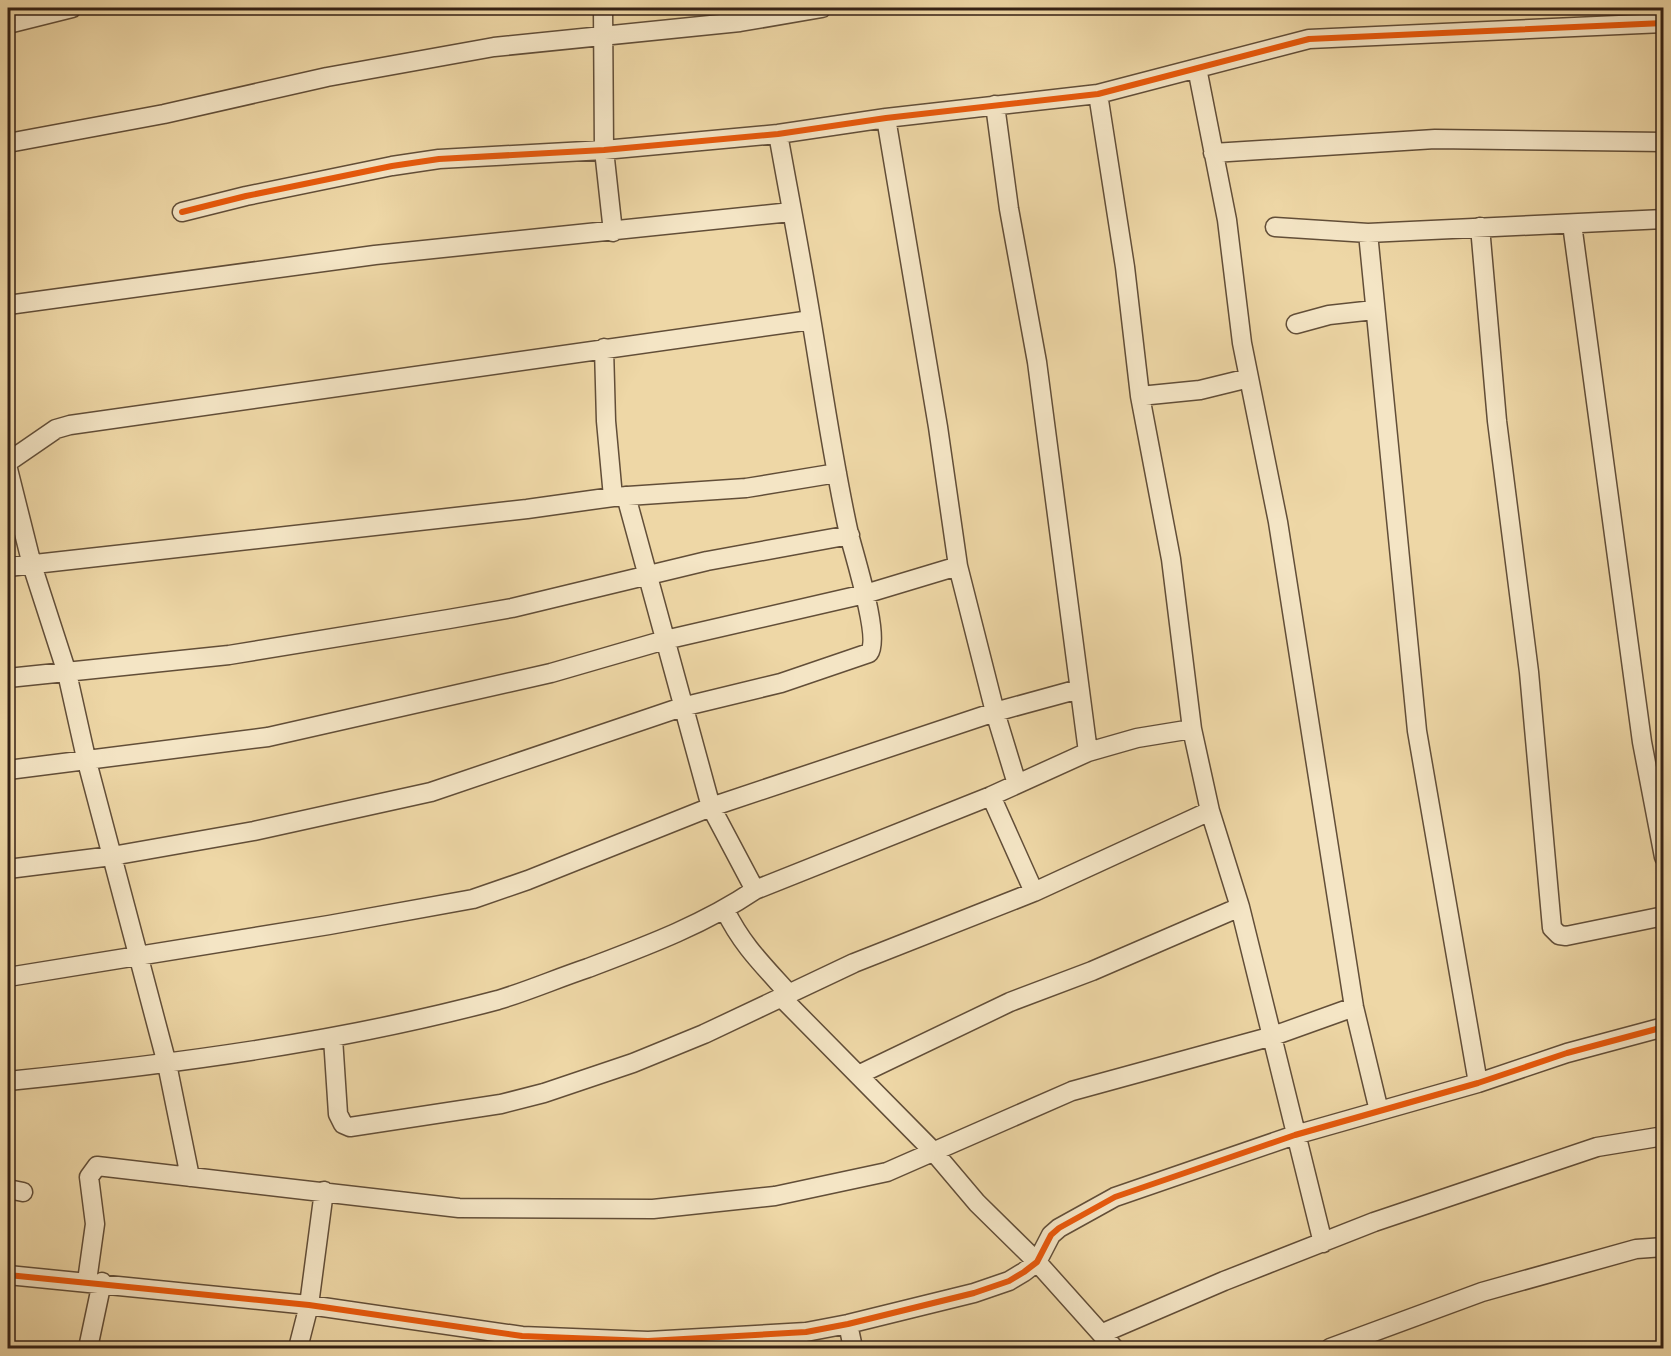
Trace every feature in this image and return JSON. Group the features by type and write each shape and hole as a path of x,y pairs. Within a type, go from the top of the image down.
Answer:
{"street":[{"path":"8,24 72,8"},
{"path":"603,8 604,150 613,232"},
{"path":"8,143 164,114 327,77 483,49 740,22 822,8"},
{"path":"182,213 246,196 392,166 483,154 604,150 778,134 886,118 1098,94 1309,39 1664,23"},
{"path":"605,60 626,34"},
{"path":"1197,68 1227,219 1242,343 1278,522 1354,1007 1378,1111"},
{"path":"1098,94 1125,267 1140,396 1171,559 1192,729 1210,811 1240,907 1323,1243"},
{"path":"995,105 1008,209 1037,362 1088,752"},
{"path":"886,118 938,427 958,566 995,712 1017,784"},
{"path":"8,870 112,856 254,831 431,792 682,707 781,683 868,653 873,642 865,594 850,535 822,399 811,320 778,134"},
{"path":"1213,153 1435,139 1664,142"},
{"path":"8,306 375,255 509,239 613,232 791,212"},
{"path":"1275,227 1368,233 1664,219"},
{"path":"1572,224 1642,742 1664,857"},
{"path":"1480,227 1497,421 1529,672 1552,928 1559,935 1566,936 1664,916"},
{"path":"1368,233 1417,731 1478,1083"},
{"path":"1296,324 1329,315 1374,310"},
{"path":"8,462 56,429 70,425 811,320"},
{"path":"604,348 606,421 619,497 646,575 711,807 755,890"},
{"path":"1140,396 1200,390 1249,378"},
{"path":"8,469 32,565 68,674 86,758 167,1064 190,1177"},
{"path":"8,567 527,510 619,497 746,488 837,474"},
{"path":"8,678 68,674 230,655 448,619 512,608 646,575 850,535"},
{"path":"8,770 86,758 268,737 551,673 665,640 865,594 958,566"},
{"path":"8,977 473,898 711,807 995,712 1079,689"},
{"path":"8,1081 167,1064 333,1038 500,999 662,941 725,910 755,890 991,796 1088,752 1137,738 1192,729"},
{"path":"991,796 1034,892"},
{"path":"333,1038 338,1114 343,1124 350,1127 501,1104 544,1093 644,1059 704,1034 854,963 1034,892 1210,811"},
{"path":"858,1075 1010,1002 1092,971 1240,907"},
{"path":"725,910 750,954 785,995 858,1075 933,1150 977,1203 1037,1262 1103,1333 1114,1348"},
{"path":"88,1348 95,1282 95,1224 89,1177 92,1169 97,1166 459,1208 653,1209 775,1196 887,1172 1072,1091 1273,1036 1354,1007"},
{"path":"8,1275 309,1305 522,1336 647,1345 806,1332 848,1324 1009,1281 1037,1262 1051,1235 1089,1209 1115,1197 1296,1136 1478,1083 1567,1053 1664,1027"},
{"path":"1103,1333 1224,1281 1374,1222 1553,1161 1597,1148 1664,1136"},
{"path":"298,1348 309,1305 324,1191"},
{"path":"1330,1348 1482,1292 1636,1250 1664,1247"},
{"path":"848,1324 853,1348"}],"cycle path":[{"path":"182,212 246,196 392,166 439,159 604,150 778,134 886,118 1098,94 1309,39 1664,23"},
{"path":"8,1275 309,1305 522,1336 648,1341 806,1332 974,1293 1009,1281 1037,1262 1051,1235 1059,1228 1115,1197 1295,1135 1478,1083 1567,1053 1664,1027"}]}
